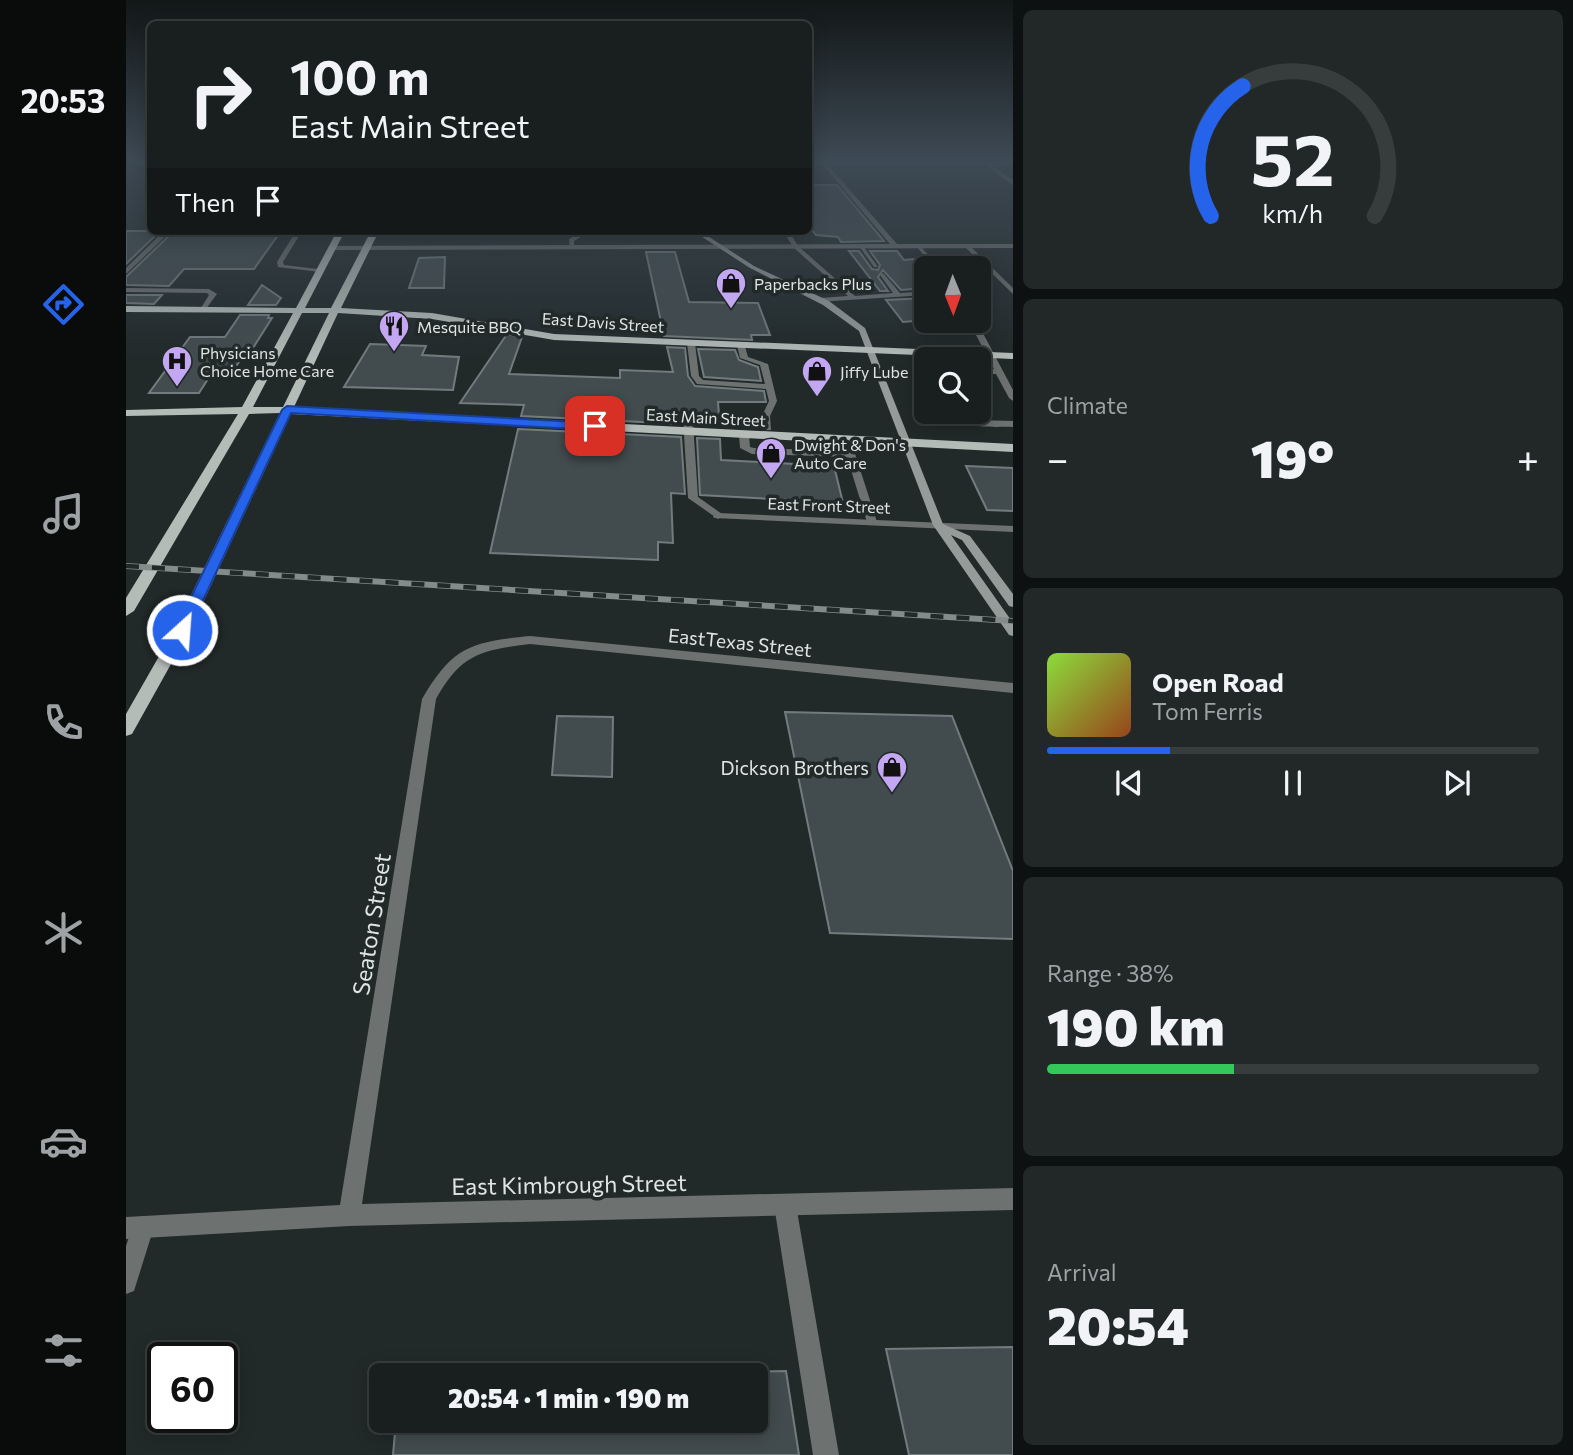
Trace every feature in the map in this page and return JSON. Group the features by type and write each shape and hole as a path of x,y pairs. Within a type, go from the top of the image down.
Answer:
{"main road":[{"path":"126,611 246,410 339,235"},
{"path":"126,730 188,619 373,235"},
{"path":"701,235 718,248 820,300 862,330 938,525 1013,632"},
{"name":"East Davis Street","path":"126,309 335,310 432,316 554,337 914,352"},
{"name":"East Davis Street","path":"991,355 1013,356"},
{"name":"East Main Street","path":"126,413 287,410 1013,448"},
{"path":"938,525 966,538 1013,603"}],"street":[{"path":"879,227 896,247"},
{"path":"126,272 164,235"},
{"path":"297,235 280,262 281,267 318,271"},
{"path":"572,248 572,240 580,235"},
{"path":"788,235 796,247 854,298"},
{"path":"967,246 1009,284 1013,292"},
{"path":"331,248 1013,246"},
{"path":"861,247 876,266"},
{"path":"918,247 926,256"},
{"path":"883,275 897,293"},
{"path":"126,290 209,291 214,294 205,308"},
{"path":"820,300 914,293"},
{"path":"691,343 695,376 700,382 769,387"},
{"path":"741,345 744,358 764,364 773,401 765,416 769,436"},
{"path":"991,358 1013,398"},
{"path":"991,372 999,372"},
{"path":"687,432 688,420 693,418 766,421"},
{"path":"991,423 1013,424"},
{"name":"East Front Street","path":"687,432 694,498 718,516 1012,529"},
{"path":"744,435 745,448 752,451 851,454"},
{"path":"847,440 872,522"},
{"name":"EastTexas Street","path":"465,652 496,644 530,640 1013,688"},
{"name":"Seaton Street","path":"349,1216 429,699 443,673 465,652"},
{"name":"East Kimbrough Street","path":"135,1227 349,1216 1013,1199"},
{"path":"785,1205 826,1455"},
{"path":"126,1283 135,1227"}],"building":[{"path":"812,227 872,227 884,241 841,242 838,237 816,235"},
{"path":"126,231 147,231 147,235 156,235 126,264"},
{"path":"170,235 278,235 254,269 184,269 169,286 126,285 126,277"},
{"path":"849,251 859,251 872,269 878,270 880,265 870,251 897,251 904,260 914,259 914,289 901,290 883,270 878,277 888,291 880,291"},
{"path":"646,252 675,252 689,302 758,303 770,335 751,335 752,340 664,336"},
{"path":"445,257 444,288 409,288 419,258"},
{"path":"262,285 281,298 276,305 248,305"},
{"path":"126,295 162,295 154,304 126,303"},
{"path":"914,299 914,321 903,322 886,300"},
{"path":"240,315 269,315 268,318 272,318 253,348 248,348 235,368 215,368 199,393 149,393 190,337 225,337"},
{"path":"507,334 522,337 509,374 620,378 620,370 673,372 667,347 685,348 688,376 695,386 764,391 766,402 718,402 719,415 688,414 682,418 681,424 521,416 524,405 460,403"},
{"path":"370,344 426,346 422,355 459,357 453,390 344,387"},
{"path":"698,349 735,350 739,360 758,367 761,381 704,377"},
{"path":"518,429 681,437 685,494 671,493 673,543 658,542 658,560 490,553"},
{"name":"Dwight & Don's Auto Care","path":"697,438 720,439 721,460 834,466 843,503 700,495"},
{"path":"966,466 1013,468 1013,511 987,510"},
{"name":"Dickson Brothers","path":"785,712 952,716 1013,871 1013,939 830,933"},
{"path":"557,716 613,717 612,777 552,775"},
{"path":"1013,1347 1013,1455 909,1455 886,1349"},
{"path":"768,1371 786,1371 799,1455 393,1455 395,1433 768,1433"}],"railway":[{"path":"126,566 1013,621"}],"place":[{"name":"Paperbacks Plus","path":"731,310"},
{"name":"Mesquite BBQ","path":"394,353"},
{"name":"Physicians Choice Home Care","path":"177,388"},
{"name":"Jiffy Lube","path":"817,398"},
{"name":"Dwight & Don's Auto Care","path":"771,480"},
{"name":"Dickson Brothers","path":"892,794"}],"route":[{"path":"182,630 287,410 595,426"}]}
